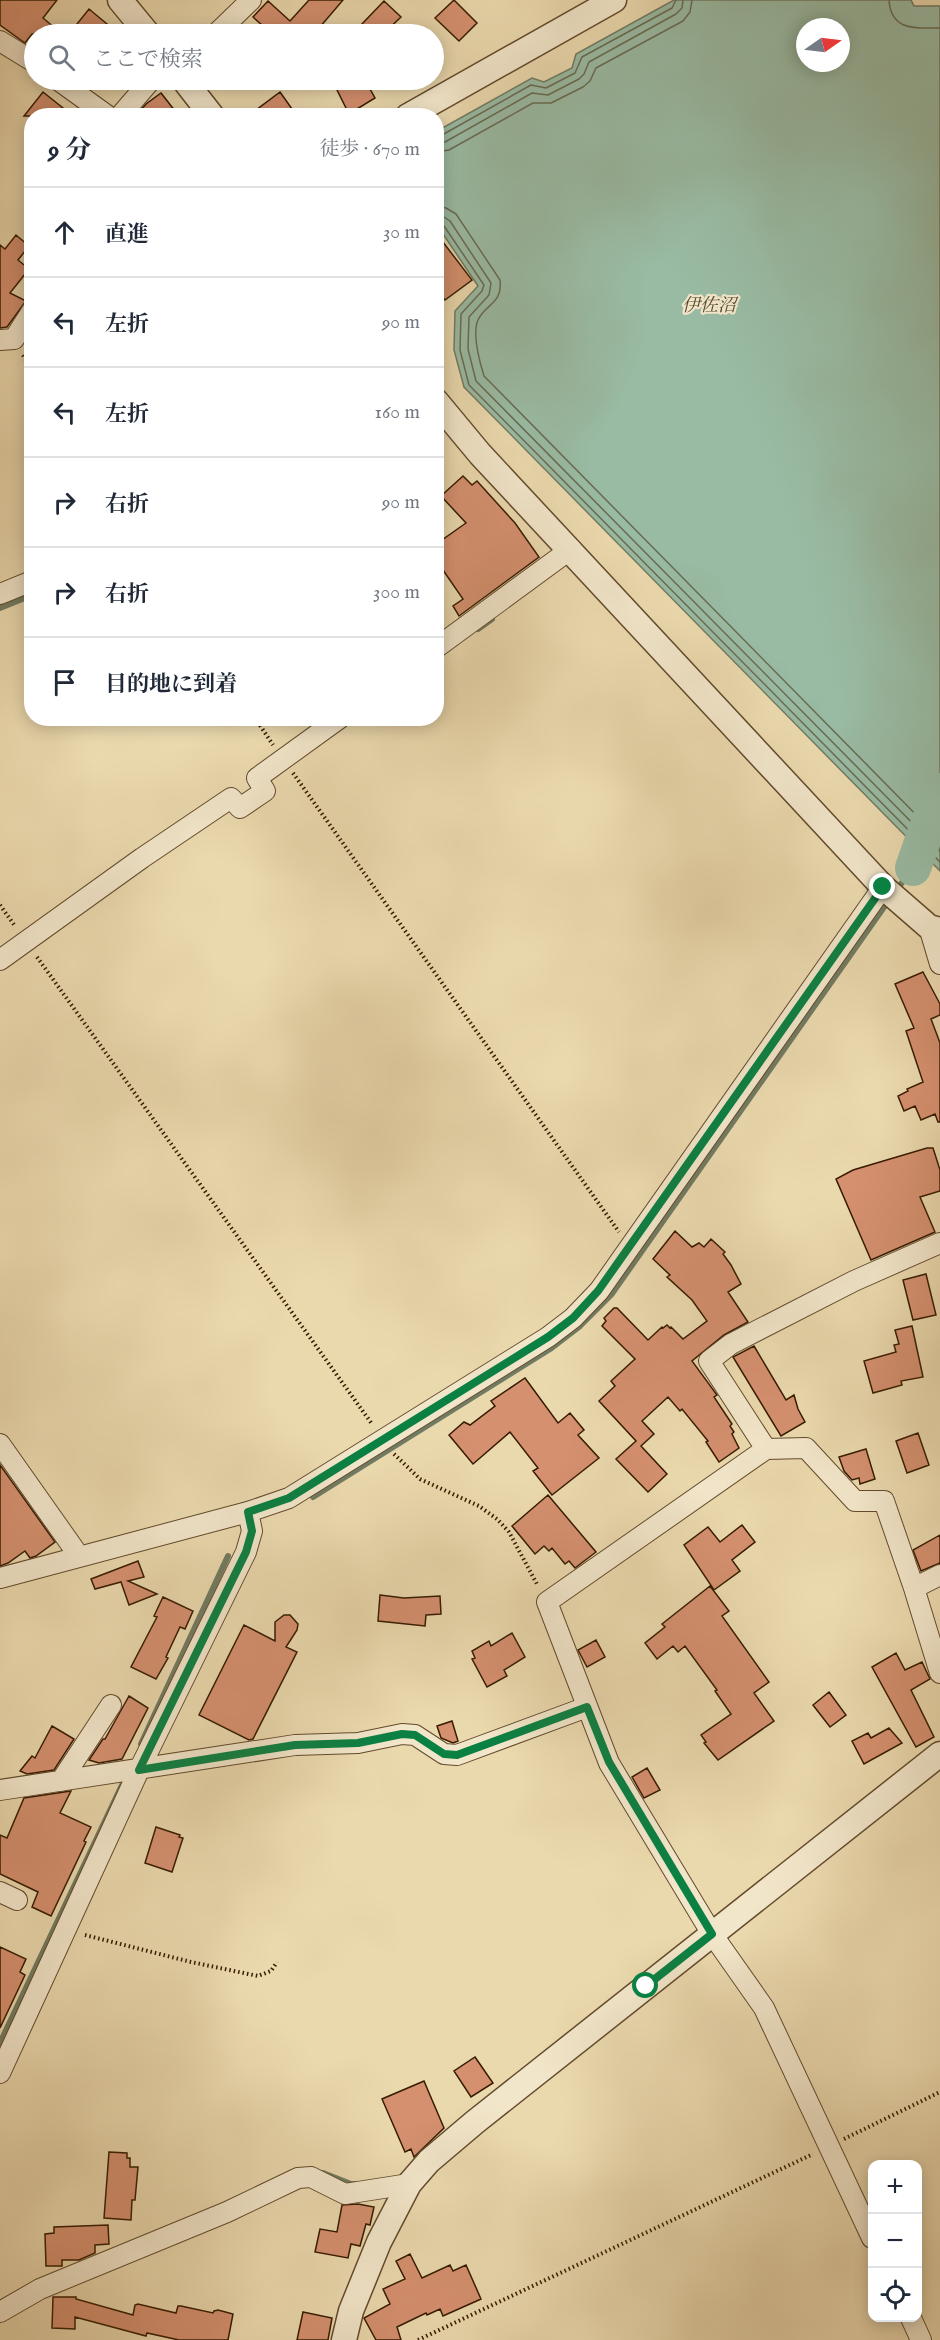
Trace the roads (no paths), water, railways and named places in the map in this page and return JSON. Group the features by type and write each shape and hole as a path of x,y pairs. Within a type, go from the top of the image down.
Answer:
{"street":[{"path":"120,0 140,24"},
{"path":"226,24 251,0"},
{"path":"422,108 614,0"},
{"path":"0,41 24,56"},
{"path":"72,90 97,108"},
{"path":"127,108 142,90"},
{"path":"192,90 206,108"},
{"path":"0,340 14,339 24,323"},
{"path":"444,411 480,454 883,887 934,928 940,964"},
{"path":"444,642 570,549"},
{"path":"0,594 24,584"},
{"path":"0,960 142,858 231,798 240,808 265,791 257,778 329,726"},
{"path":"0,1578 248,1512 289,1498 389,1447 573,1318 598,1291 630,1247 883,887"},
{"path":"766,1449 709,1361 731,1344 854,1281 940,1243"},
{"path":"0,1444 79,1556"},
{"path":"868,2228 764,2008 712,1934 609,1762 547,1602 766,1449 806,1448 855,1501 884,1501 940,1674"},
{"path":"0,2073 4,2046 66,1931 139,1770 246,1552 252,1531 248,1512"},
{"path":"914,1588 940,1575"},
{"path":"61,1781 111,1705"},
{"path":"1,1792 295,1745 358,1743 402,1734 415,1735 444,1754 457,1755 587,1707"},
{"path":"344,2340 351,2311 379,2242 409,2184 429,2162 475,2122 940,1754"},
{"path":"0,2312 40,2289 227,2212 298,2178 311,2177 345,2194 409,2184"},
{"path":"913,2322 921,2340"}],"water":[{"name":"伊佐沼","path":"674,0 911,0 914,6 940,6 940,871 464,387 454,350 455,311 478,286 444,235 444,127 532,78 544,82 572,68 576,54"}],"waterway":[{"path":"0,608 24,598"},
{"path":"478,629 492,619"},
{"name":"伊佐沼","path":"913,868 940,791"},
{"path":"895,892 913,868"},
{"path":"313,1497 550,1349 580,1326 611,1295 889,900"},
{"path":"141,1744 228,1556"},
{"path":"0,2043 123,1783"},
{"path":"323,2173 356,2184"}]}
